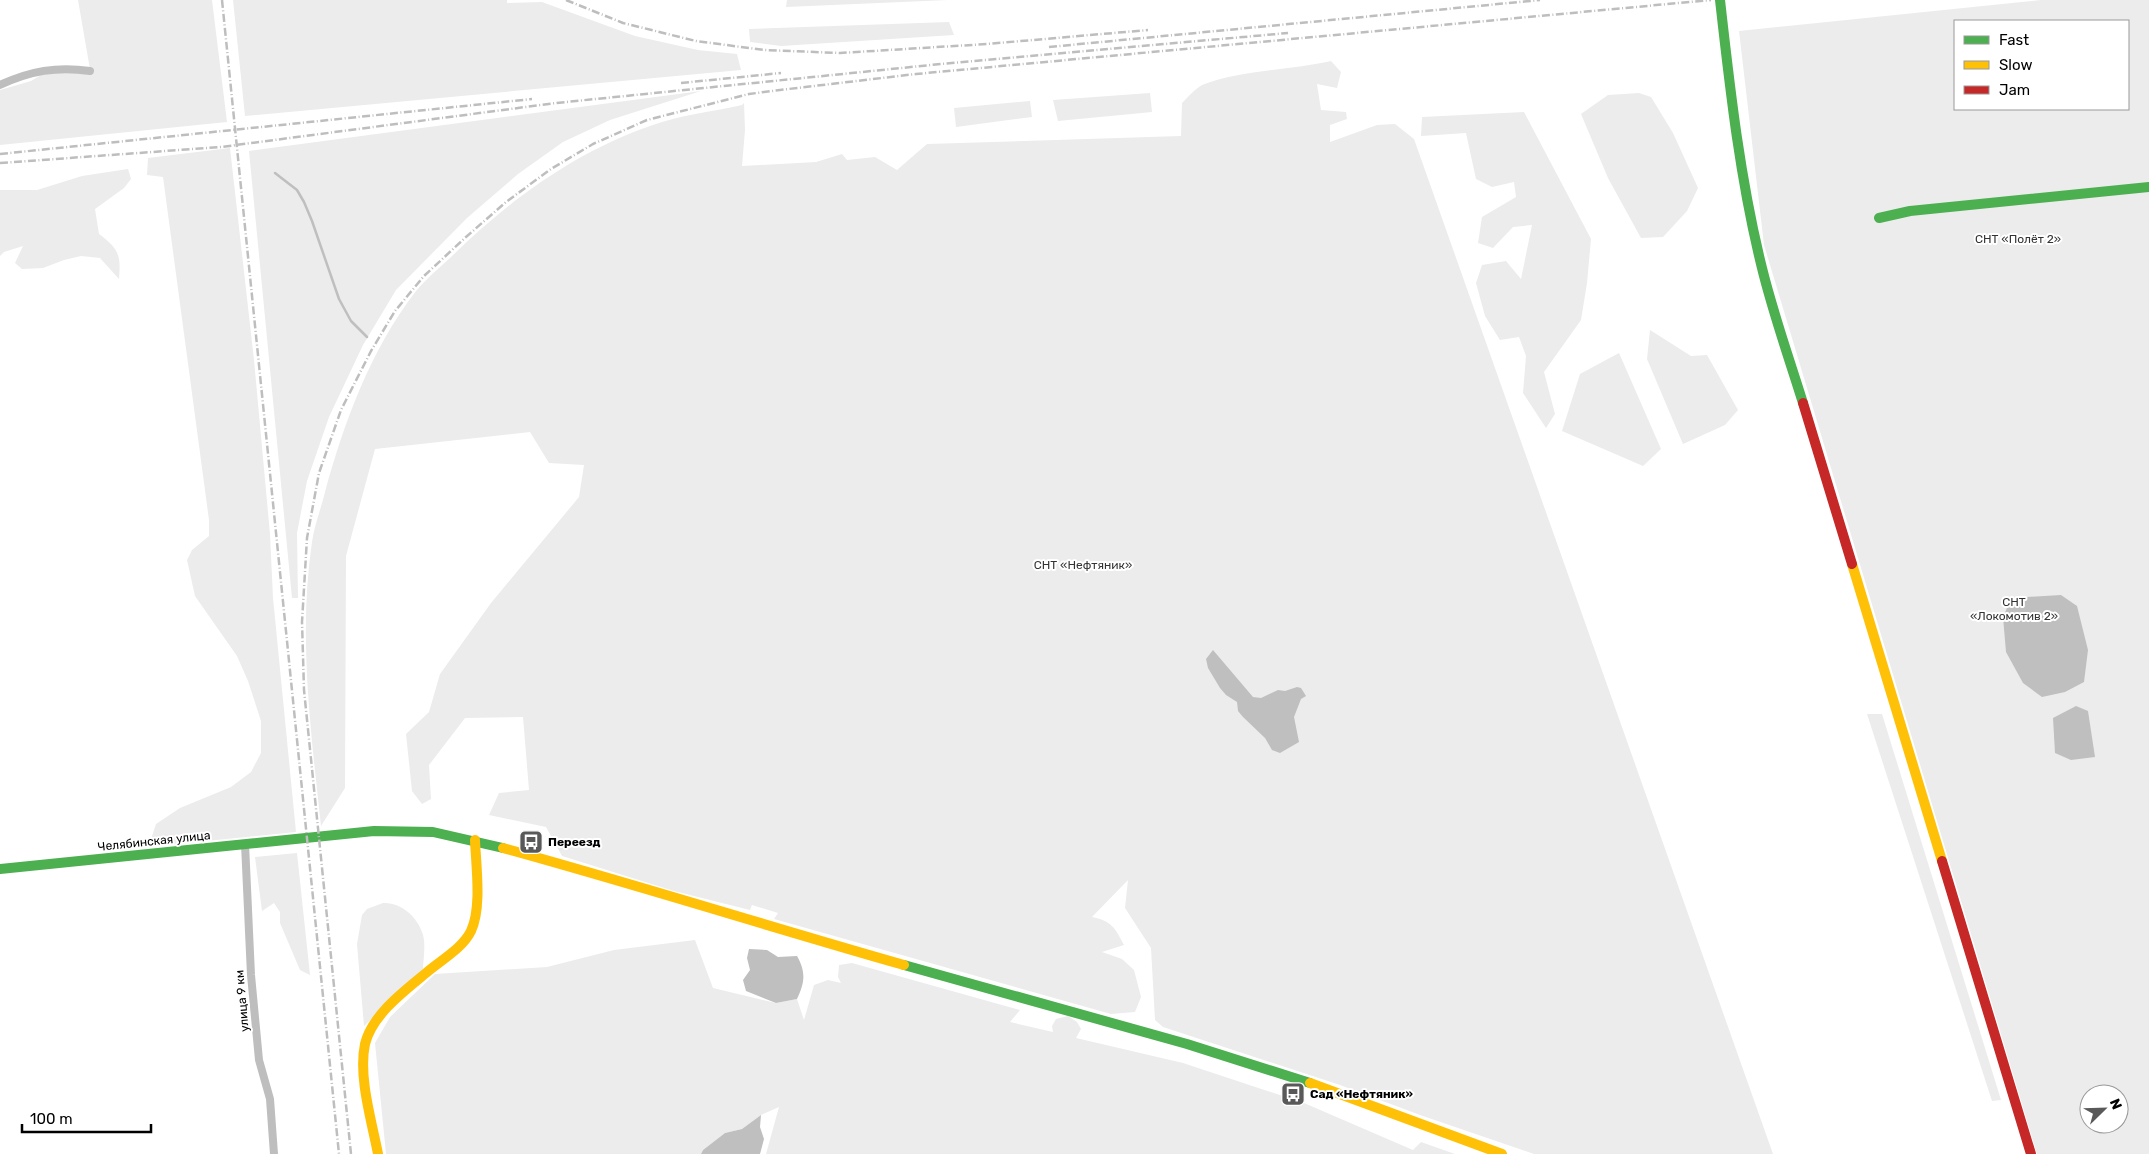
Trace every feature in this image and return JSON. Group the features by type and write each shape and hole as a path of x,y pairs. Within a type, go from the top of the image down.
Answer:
{"street":[{"path":"1720,0 1745,186 1762,268 2030,1154"},
{"path":"0,85 20,76 45,70 67,67 90,70"},
{"path":"1879,218 1910,211 2149,187"},
{"name":"Челябинская улица","path":"0,869 374,831 413,830 476,840 602,875 766,926 1187,1044 1293,1077 1502,1154"},
{"path":"378,1154 364,1074 366,1044 377,1022 388,1010 470,932 476,916 476,840"},
{"name":"улица 9 км","path":"245,844 250,975 259,1060 270,1099 274,1154"}],"green space":[{"path":"78,0 212,0 227,122 0,145 0,90 31,81 51,69 91,75"},
{"path":"233,0 507,0 507,3 542,2 635,36 698,50 737,54 741,70 245,116"},
{"path":"787,0 948,0 786,7"},
{"name":"СНТ «Локомотив 2»","path":"2041,0 2149,0 2149,1154 2037,1154 1764,245 1739,31"},
{"path":"949,22 954,35 781,46 750,42 749,29"},
{"name":"СНТ «Нефтяник»","path":"1331,61 1341,72 1337,88 1317,84 1321,110 1346,112 1347,119 1330,125 1330,142 1377,125 1395,124 1414,139 1773,1154 1534,1154 1340,1085 1163,1027 1155,1020 1151,948 1125,908 1128,880 1092,917 1109,923 1118,934 1124,945 1102,952 1122,959 1134,970 1141,997 1135,1012 1111,1014 774,919 778,913 752,905 750,910 674,891 562,856 546,827 489,815 499,793 529,790 523,717 465,718 429,765 431,799 422,804 412,791 406,734 429,712 440,674 491,603 579,497 584,465 549,463 530,432 375,449 346,556 345,788 321,826 310,720 306,613 313,536 341,439 372,362 385,337 416,291 472,237 518,198 568,165 622,137 661,122 742,105 744,103 745,130 742,166 816,162 842,154 847,160 875,157 897,170 927,144 1181,136 1182,103 1202,85 1248,73"},
{"path":"701,91 610,120 563,142 518,174 467,218 396,290 363,345 329,417 307,481 297,533 298,598 292,598 249,151"},
{"path":"1150,93 1152,112 1058,121 1053,100"},
{"path":"1639,93 1651,97 1673,133 1698,188 1687,211 1663,237 1641,238 1608,178 1581,114 1608,95"},
{"path":"1030,101 1032,117 956,127 954,108"},
{"path":"1524,112 1591,239 1581,320 1544,372 1555,414 1546,428 1523,393 1526,356 1519,337 1500,340 1485,316 1476,283 1482,265 1506,261 1521,279 1532,225 1513,227 1493,248 1478,243 1482,217 1516,197 1514,182 1492,187 1476,179 1466,133 1421,136 1422,117"},
{"path":"230,148 254,360 270,534 273,598 296,832 157,846 152,836 156,824 180,808 231,787 251,772 261,753 261,721 248,681 237,656 195,596 187,560 192,550 209,536 209,520 163,177 147,175 148,158"},
{"path":"128,169 131,179 124,188 95,209 99,234 111,244 119,258 119,279 100,258 81,256 43,268 22,269 15,263 23,246 4,252 0,256 0,190 37,190 82,176"},
{"path":"1650,330 1691,356 1707,355 1738,410 1725,425 1683,444 1647,359"},
{"path":"1619,353 1661,449 1643,466 1562,431 1580,374"},
{"path":"1867,714 1882,714 2001,1100 1992,1101"},
{"path":"297,853 310,975 300,970 280,923 280,912 274,903 262,911 255,857"},
{"path":"383,903 390,903 402,908 413,917 421,928 424,939 423,971 364,1026 357,944 362,915 367,909"},
{"path":"695,940 713,988 776,1003 797,999 804,1020 814,985 828,980 841,983 838,977 839,965 852,963 1020,1010 1010,1022 1053,1032 1052,1026 1056,1019 1068,1016 1077,1022 1081,1029 1076,1038 1183,1063 1304,1103 1413,1150 1421,1142 1455,1154 766,1154 779,1107 761,1115 742,1129 725,1133 703,1150 701,1154 386,1154 375,1043 390,1017 435,974 547,967 614,950"}],"shaded area":[{"path":"2061,595 2077,606 2088,650 2084,682 2065,692 2042,697 2023,683 2006,652 2003,617 2010,601 2027,597"},
{"path":"1213,650 1253,697 1261,698 1278,690 1285,691 1297,687 1301,688 1306,696 1301,699 1294,717 1299,742 1280,753 1272,750 1265,738 1238,711 1237,702 1226,695 1220,688 1208,668 1206,659"},
{"path":"2076,706 2088,711 2095,757 2071,760 2055,753 2053,718"},
{"path":"749,949 767,950 778,957 797,956 802,967 803,977 802,987 797,999 776,1003 746,991 743,980 750,970 747,958"},
{"path":"761,1115 760,1127 764,1139 760,1154 701,1154 703,1150 725,1133 742,1129"}],"waterway":[{"path":"275,173 297,190 304,202 339,299 351,321 367,337"}],"railway":[{"path":"222,0 339,1154"},
{"path":"566,0 623,23 696,41 764,50 840,53 987,44 1148,30"},
{"path":"1049,47 1540,0"},
{"path":"351,1154 304,690 302,622 307,538 319,473 341,410 371,351 395,311 424,276 506,202 551,169 593,144 647,120 749,94 916,74 1711,0"},
{"path":"0,163 221,147 556,103 941,64 1288,33"},
{"path":"681,83 781,73"},
{"path":"0,154 532,99"}],"traffic: fast":[{"path":"1720,0 1736,134 1754,235 1771,302 1803,403"},
{"path":"1879,218 1910,211 2149,187"},
{"path":"0,869 374,831 433,832 503,848"},
{"path":"904,965 1187,1044 1310,1083"}],"traffic: slow":[{"path":"1852,564 1942,861"},
{"path":"378,1154 364,1085 363,1057 365,1044 374,1023 390,1004 457,949 471,931 477,899 475,840"},
{"path":"503,848 904,965"},
{"path":"1310,1083 1502,1154"}],"traffic: jam":[{"path":"1803,403 1852,564"},
{"path":"1942,861 2031,1154"}],"place":[{"name":"Переезд","path":"531,842"},
{"name":"Сад «Нефтяник»","path":"1293,1094"}],"park label":[{"name":"СНТ «Полёт 2»","path":"2018,239"}]}
